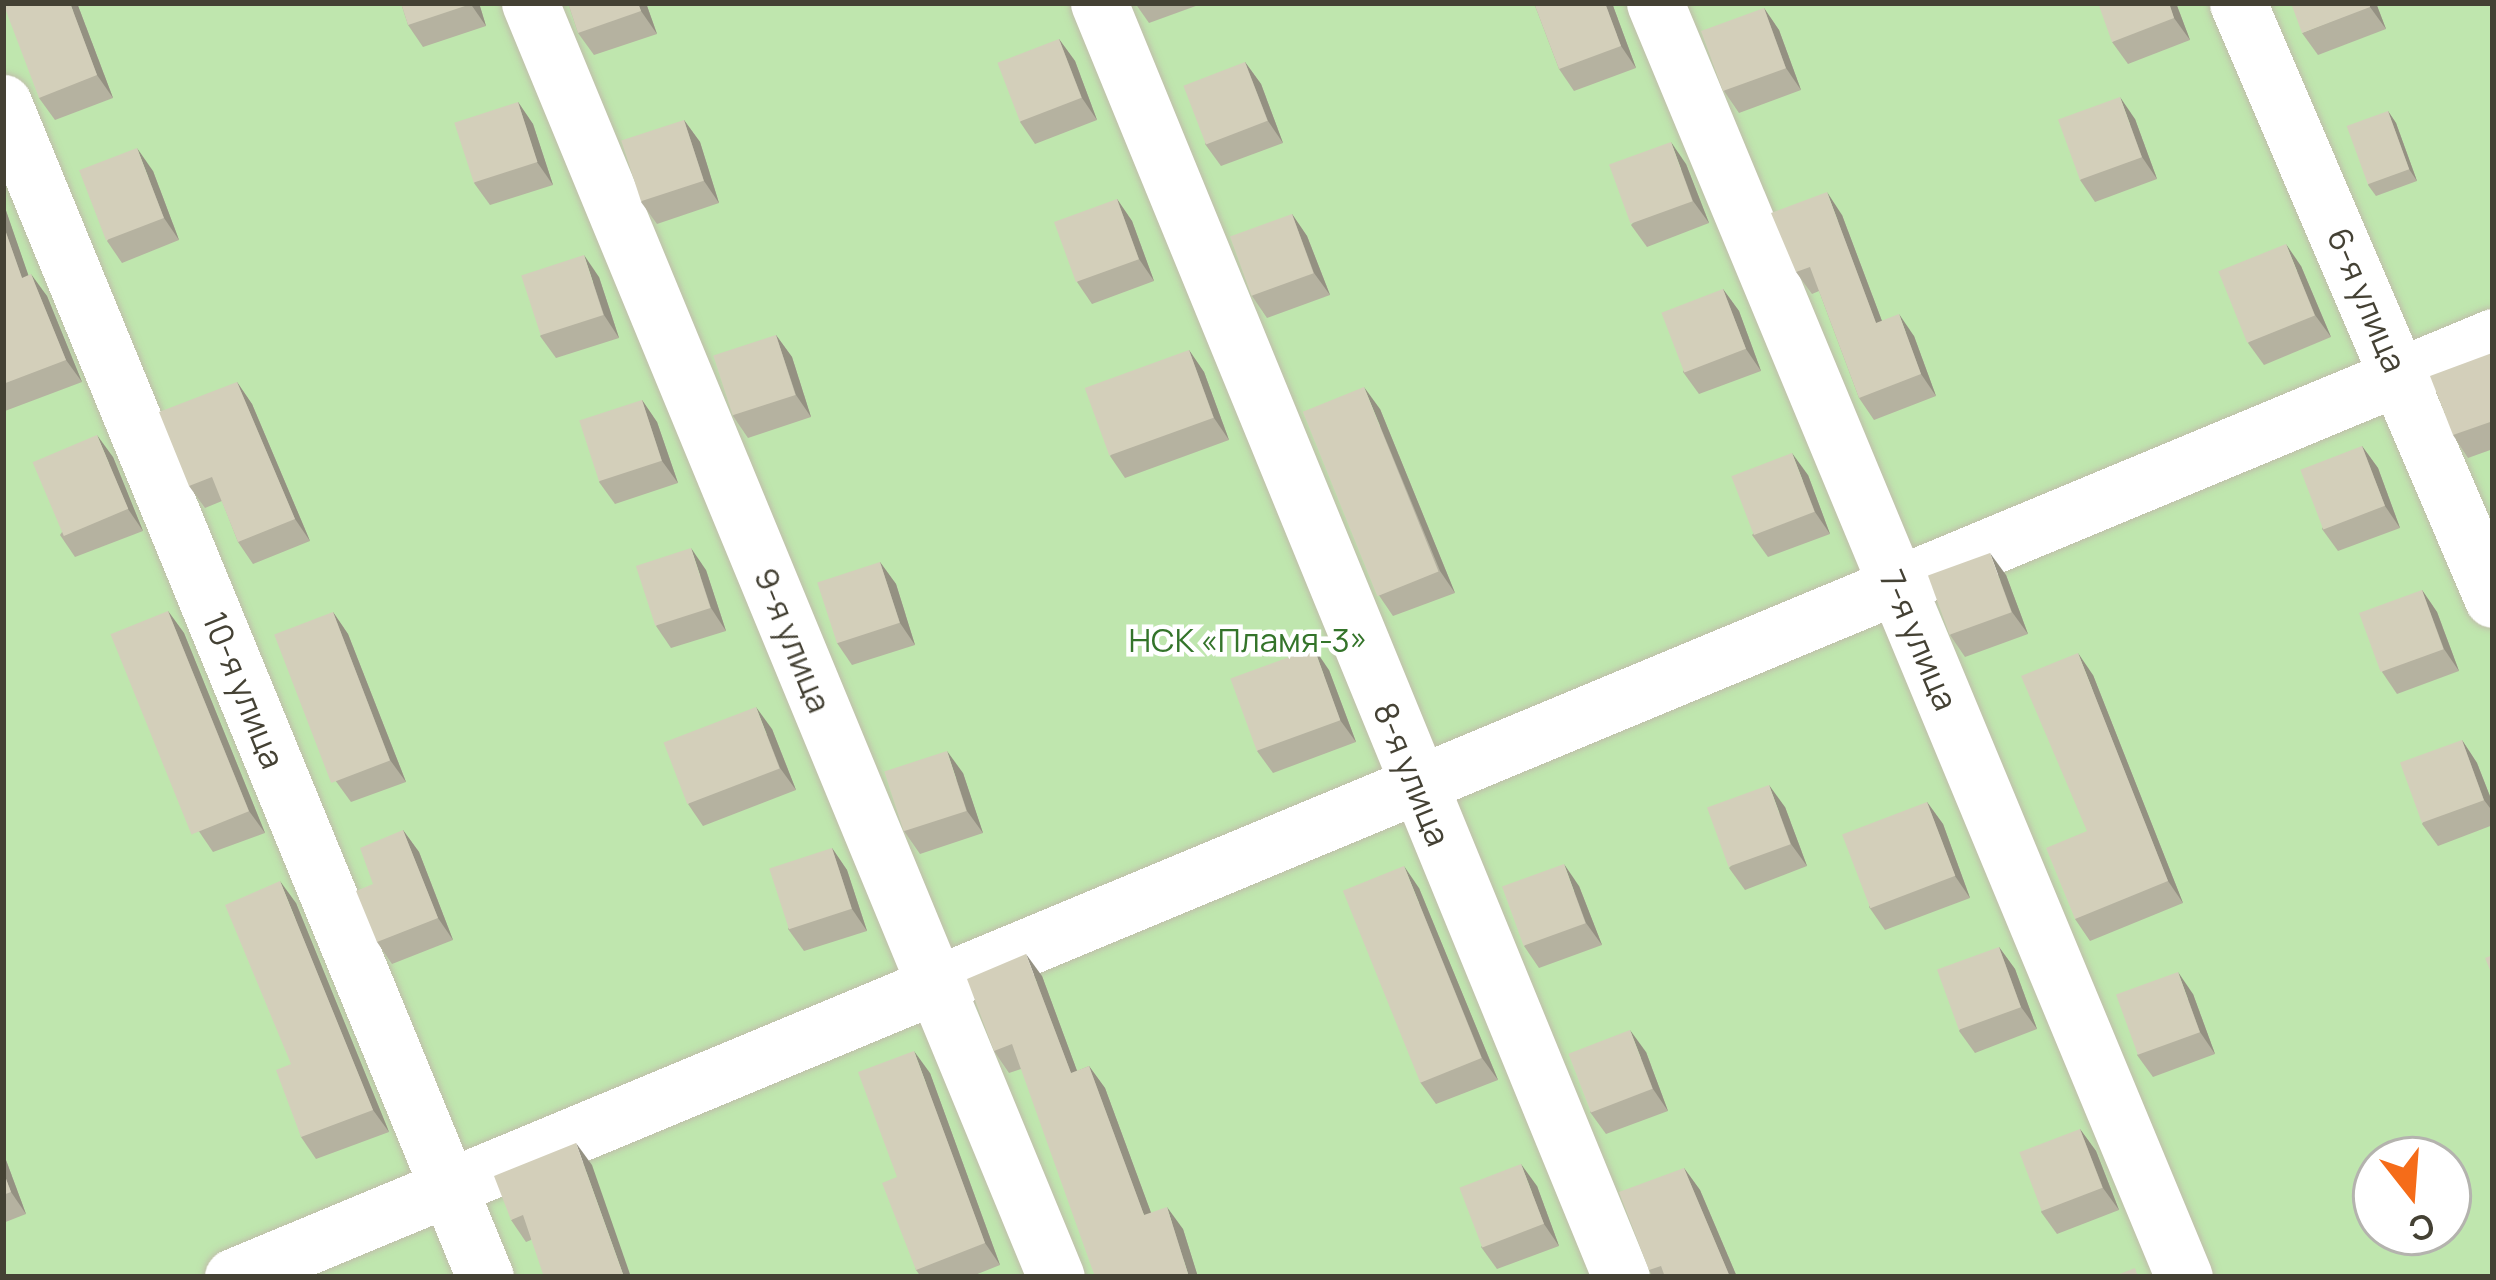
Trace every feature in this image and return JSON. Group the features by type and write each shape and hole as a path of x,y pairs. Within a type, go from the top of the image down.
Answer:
{"street":[{"name":"9-я улица","path":"530,3 1056,1277"},
{"name":"8-я улица","path":"1099,3 1622,1277"},
{"name":"7-я улица","path":"1655,3 2184,1277"},
{"name":"6-я улица","path":"2237,3 2493,599"},
{"name":"10-я улица","path":"3,103 485,1277"},
{"path":"233,1277 446,1183 2493,337"}],"green space":[{"name":"НСК «Пламя-3»","path":"3,3 2493,3 2493,1277 3,1277"}],"building":[{"path":"3,3 70,3 97,75 39,98"},
{"path":"401,3 470,3 471,4 408,25"},
{"path":"568,3 638,3 641,11 578,33"},
{"path":"1534,3 1605,3 1621,46 1559,69"},
{"path":"2098,3 2169,3 2174,18 2112,42"},
{"path":"2291,3 2369,3 2370,7 2302,33"},
{"path":"1764,8 1786,68 1723,91 1701,31"},
{"path":"1059,39 1082,98 1020,121 997,63"},
{"path":"1245,62 1268,121 1206,144 1183,86"},
{"path":"2120,97 2142,157 2080,180 2058,120"},
{"path":"518,102 537,162 474,183 454,123"},
{"path":"2388,111 2409,169 2368,184 2347,126"},
{"path":"684,120 704,181 641,201 621,140"},
{"path":"1671,142 1693,201 1631,224 1609,165"},
{"path":"137,148 164,218 106,240 79,170"},
{"path":"1827,192 1876,323 1899,314 1921,374 1859,398 1810,267 1796,272 1771,213"},
{"path":"1117,199 1139,259 1076,282 1054,222"},
{"path":"1292,214 1314,273 1252,296 1230,237"},
{"path":"3,224 22,278 31,274 66,360 3,384"},
{"path":"2286,244 2315,315 2247,343 2218,271"},
{"path":"584,255 603,315 541,335 521,275"},
{"path":"1723,289 1746,349 1684,372 1661,313"},
{"path":"776,335 795,395 733,415 713,355"},
{"path":"1189,350 1214,418 1109,456 1085,388"},
{"path":"2492,353 2493,421 2453,435 2430,376"},
{"path":"237,382 295,519 238,542 212,477 189,486 159,412"},
{"path":"1364,387 1439,572 1377,596 1303,412"},
{"path":"642,400 662,461 599,481 579,420"},
{"path":"97,435 128,509 64,536 33,462"},
{"path":"2362,446 2385,506 2323,529 2300,470"},
{"path":"1792,453 1815,512 1754,535 1731,476"},
{"path":"691,548 710,608 655,626 636,566"},
{"path":"1990,553 2012,612 1950,635 1928,576"},
{"path":"880,562 900,623 837,643 817,582"},
{"path":"2422,590 2444,649 2381,672 2359,613"},
{"path":"168,611 249,811 191,834 111,634"},
{"path":"333,612 390,760 331,783 274,635"},
{"path":"1314,648 1340,720 1257,751 1230,678"},
{"path":"2078,653 2168,881 2075,919 2046,848 2087,831 2021,676"},
{"path":"756,707 780,769 687,804 664,742"},
{"path":"2462,740 2484,800 2422,823 2400,763"},
{"path":"947,751 966,811 904,831 884,771"},
{"path":"1769,785 1791,844 1729,867 1707,808"},
{"path":"1927,802 1955,876 1870,908 1842,835"},
{"path":"403,830 438,918 377,942 356,891 373,884 360,848"},
{"path":"832,848 852,909 789,929 769,868"},
{"path":"1564,864 1586,923 1524,946 1502,887"},
{"path":"1404,866 1482,1058 1420,1083 1343,891"},
{"path":"280,881 373,1110 301,1137 276,1070 291,1064 225,905"},
{"path":"1999,947 2021,1007 1959,1030 1937,970"},
{"path":"1026,954 1071,1073 1089,1066 1144,1215 1167,1207 1189,1277 1095,1277 1012,1044 994,1051 967,979"},
{"path":"2178,972 2200,1032 2138,1055 2116,995"},
{"path":"1630,1030 1653,1089 1591,1112 1568,1054"},
{"path":"914,1051 985,1243 916,1270 882,1183 897,1177 858,1072"},
{"path":"2080,1129 2103,1188 2042,1211 2019,1152"},
{"path":"576,1143 624,1277 544,1277 523,1215 511,1220 494,1176"},
{"path":"1521,1164 1544,1224 1482,1247 1459,1188"},
{"path":"1684,1168 1730,1277 1665,1277 1661,1266 1649,1270 1619,1192"},
{"path":"3,1171 11,1192 3,1195"},
{"path":"2135,1268 2138,1277 2112,1277"}]}
